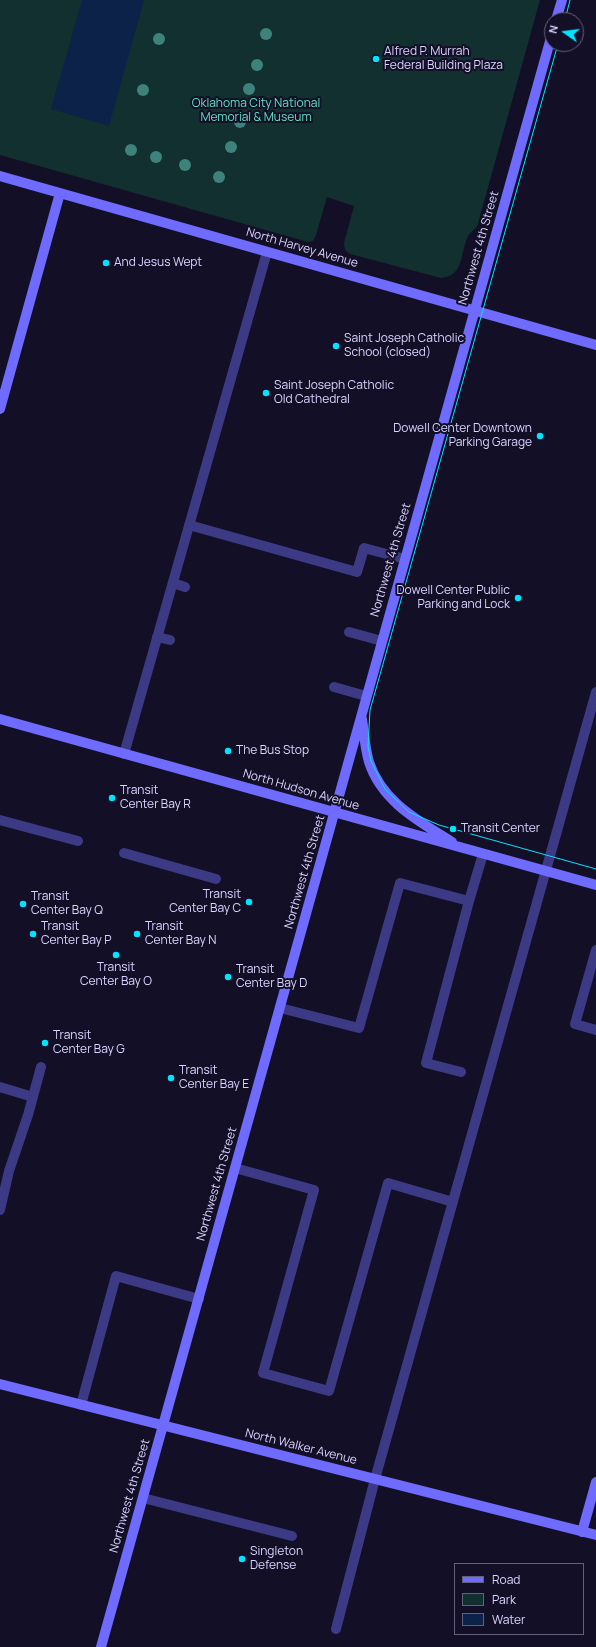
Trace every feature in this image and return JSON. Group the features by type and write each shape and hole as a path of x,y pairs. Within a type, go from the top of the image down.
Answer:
{"street":[{"path":"558,12 562,0"},
{"name":"Northwest 4th Street","path":"101,1647 547,52"},
{"name":"North Harvey Avenue","path":"0,176 596,345"},
{"path":"0,409 60,193"},
{"path":"362,713 369,762 383,790 408,814 462,848"},
{"name":"North Hudson Avenue","path":"0,719 334,814 596,885"},
{"name":"North Walker Avenue","path":"0,1384 596,1535"},
{"path":"582,1532 596,1482"}],"lane":[{"path":"124,754 267,252"},
{"path":"189,525 357,572 364,548 405,559"},
{"path":"173,583 185,587"},
{"path":"349,632 382,641"},
{"path":"157,637 170,640"},
{"path":"334,687 366,696"},
{"path":"336,1628 375,1478 596,692"},
{"path":"0,820 78,841"},
{"path":"124,853 216,878"},
{"path":"461,1072 426,1062 483,854"},
{"path":"280,1008 359,1028 400,883 469,902"},
{"path":"596,950 575,1024 596,1030"},
{"path":"0,1210 9,1171 41,1067"},
{"path":"0,1087 33,1097"},
{"path":"236,1168 314,1190 263,1373 330,1391 388,1183 453,1202"},
{"path":"81,1405 116,1276 199,1299"},
{"path":"143,1498 292,1536"}],"green space":[{"name":"Oklahoma City National Memorial & Museum","path":"0,0 540,0 477,227 468,236 458,268 449,276 441,278 350,254 345,250 344,243 354,206 327,197 316,235 313,241 308,242 0,155"}],"water":[{"path":"82,0 144,0 109,126 51,109"}],"tram line":[{"path":"567,12 570,0"},
{"path":"556,52 370,710 368,746 371,761 385,789 409,812 439,825 596,869"}],"place":[{"name":"Alfred P. Murrah Federal Building Plaza","path":"376,59"},
{"name":"And Jesus Wept","path":"106,263"},
{"name":"Saint Joseph Catholic School (closed)","path":"336,346"},
{"name":"Saint Joseph Catholic Old Cathedral","path":"266,393"},
{"name":"Dowell Center Downtown Parking Garage","path":"540,436"},
{"name":"Dowell Center Public Parking and Lock","path":"518,598"},
{"name":"The Bus Stop","path":"228,751"},
{"name":"Transit Center Bay R","path":"112,798"},
{"name":"Transit Center","path":"453,829"},
{"name":"Transit Center Bay C","path":"249,902"},
{"name":"Transit Center Bay Q","path":"23,904"},
{"name":"Transit Center Bay P","path":"33,934"},
{"name":"Transit Center Bay N","path":"137,934"},
{"name":"Transit Center Bay O","path":"116,955"},
{"name":"Transit Center Bay D","path":"228,977"},
{"name":"Transit Center Bay G","path":"45,1043"},
{"name":"Transit Center Bay E","path":"171,1078"},
{"name":"Singleton Defense","path":"242,1559"}]}
